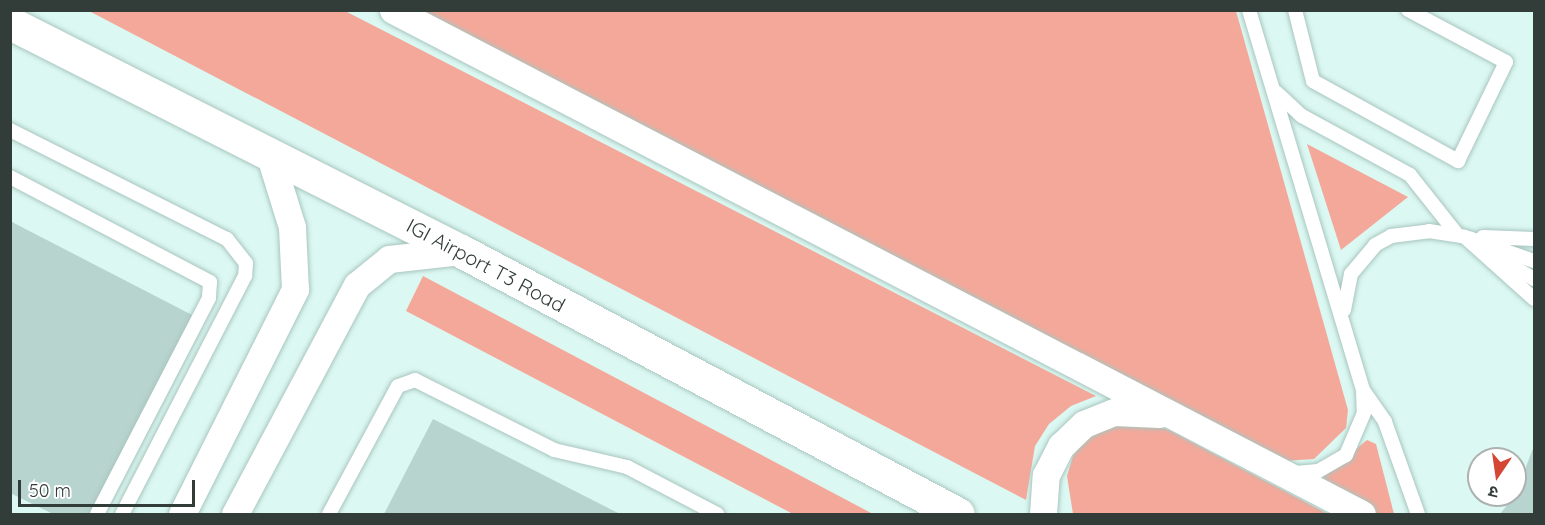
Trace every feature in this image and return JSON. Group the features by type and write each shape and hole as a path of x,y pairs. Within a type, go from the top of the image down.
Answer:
{"main road":[{"name":"IGI Airport T3 Road","path":"10,23 461,251 958,514"}],"street":[{"path":"393,10 1362,514"},
{"path":"182,514 295,289 292,227 269,153"},
{"path":"235,514 357,285 389,260 461,251"},
{"path":"1043,514 1046,475 1061,446 1084,424 1114,412 1147,410 1178,420"}],"lane":[{"path":"1249,10 1324,270 1345,318 1363,390 1360,424 1346,455 1318,471 1279,471"},
{"path":"1295,10 1313,81 1458,161 1506,62 1408,10"},
{"path":"1273,88 1302,116 1410,175 1445,226 1534,279"},
{"path":"10,130 227,240 246,263 245,276 122,514"},
{"path":"10,177 210,282 209,298 97,514"},
{"path":"1345,318 1351,274 1375,245 1413,232 1534,239"},
{"path":"1461,235 1534,261"},
{"path":"1461,235 1534,299"},
{"path":"329,514 398,386 415,380 554,450 627,467 717,514"},
{"path":"1363,390 1385,422 1418,514"}],"shaded area":[{"path":"89,11 345,11 1096,396 1071,406 1049,424 1035,446 1026,500"},
{"path":"416,11 1236,11 1348,410 1346,428 1314,459 1283,461"},
{"path":"1307,144 1408,197 1341,250"},
{"path":"423,276 873,514 793,514 406,311"},
{"path":"1142,422 1169,430 1328,514 1073,514 1067,476 1073,456 1090,434 1113,424"},
{"path":"1367,440 1376,444 1394,514 1373,514 1320,479"}],"building":[{"path":"10,221 196,317 93,514 53,514 10,493"},
{"path":"433,419 620,514 384,514"},
{"path":"1534,446 1534,514 1500,514 1506,507 1527,507 1527,464"}]}
